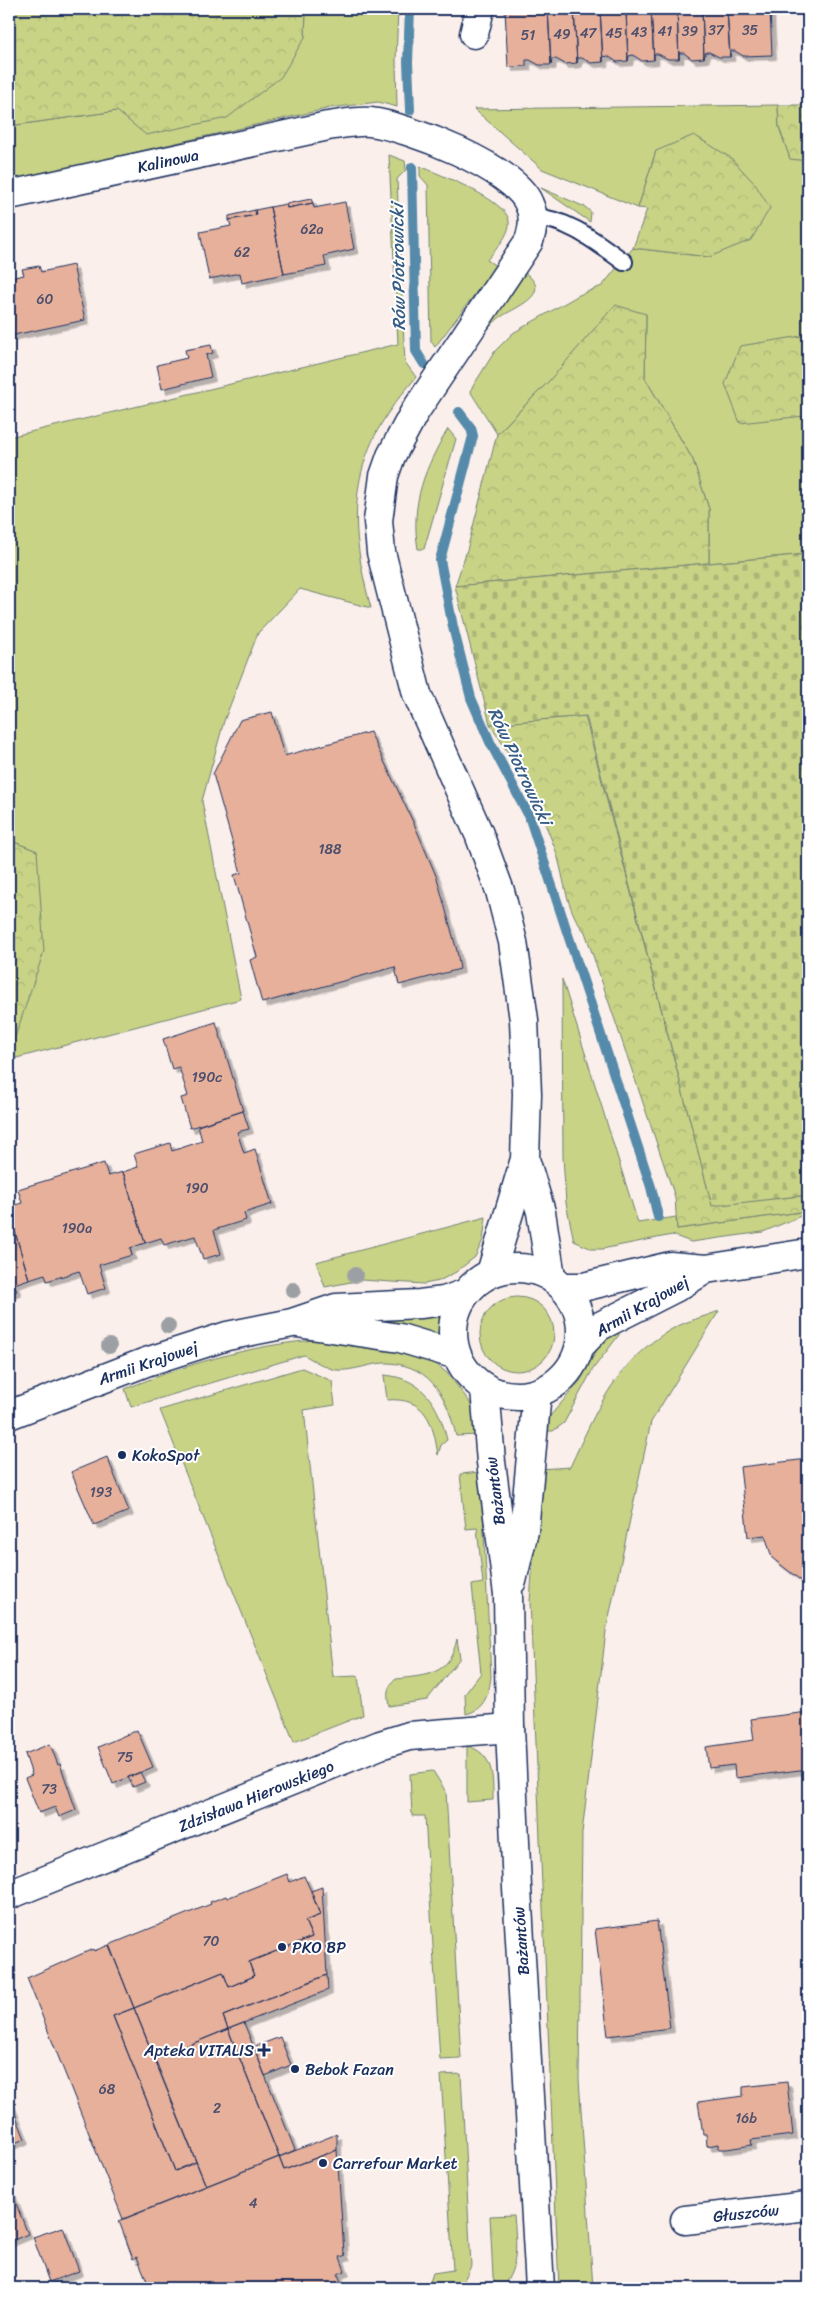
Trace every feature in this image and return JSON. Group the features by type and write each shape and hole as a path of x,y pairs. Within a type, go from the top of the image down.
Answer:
{"street":[{"name":"Kalinowa","path":"9,195 328,126 369,122 392,126 439,141 496,173 519,189 529,202 534,216"},
{"path":"491,1274 525,1159 527,1055 521,987 513,942 500,891 479,834 417,694 381,552 378,521 384,476 401,435 529,241 534,216"},
{"path":"525,1159 541,1212 557,1282"},
{"name":"Armii Krajowej","path":"557,1282 584,1287 670,1266 706,1269 808,1253"},
{"path":"521,1268 537,1271 557,1282 575,1304 581,1324 580,1346 569,1370 561,1380 537,1393 520,1396 501,1394 485,1388 468,1374 457,1355 453,1322 458,1307 466,1293 477,1282 491,1274 506,1269 521,1268"},
{"name":"Armii Krajowej","path":"580,1346 598,1327 675,1288 706,1269"},
{"name":"Armii Krajowej","path":"9,1415 146,1362 227,1336 292,1322 336,1308 420,1304 444,1301 466,1293"},
{"name":"Armii Krajowej","path":"292,1322 385,1335 457,1355"},
{"name":"Bażantów","path":"485,1388 491,1462 508,1594 510,1728 517,1888 540,2288"},
{"name":"Bażantów","path":"508,1594 524,1531 537,1393"},
{"name":"Zdzisława Hierowskiego","path":"9,1895 380,1745 409,1736 510,1728"},
{"name":"Głuszców","path":"685,2220 808,2206"}],"lane":[{"path":"534,216 550,217 570,226 624,262"}],"green space":[{"path":"9,9 306,9 305,37 281,77 227,118 146,135 117,111 9,126"},
{"path":"306,9 398,9 397,107 378,102 330,108 9,181 9,126 117,111 305,37"},
{"path":"778,105 779,127 790,158 808,161 808,248 806,253 808,254 808,335 796,337 804,416 808,417 808,554 709,563 709,509 693,460 645,378 646,314 549,381 497,434 470,391 495,351 513,333 579,295 602,286 633,248 709,257 656,151 638,208 542,169 474,109"},
{"path":"778,105 808,105 808,161 790,159 779,127"},
{"path":"694,135 731,158 755,184 770,208 751,240 709,257 633,248 647,209 638,208 656,151"},
{"path":"389,155 405,161 406,170 397,179 404,344 405,362 416,377 391,408 374,437 365,460 359,484 357,532 360,557 371,608 300,589 258,633 224,721 202,801 241,999 9,1060 37,851 9,840 9,437 398,344"},
{"path":"420,166 485,196 505,213 509,221 508,231 487,260 496,266 435,347 431,341 428,185 420,176"},
{"path":"541,188 585,207 591,212 590,222"},
{"path":"524,272 533,280 536,287 530,299 499,318 482,335"},
{"path":"615,305 646,314 645,378 693,460 709,509 709,563 455,586 467,550 497,434 549,381"},
{"path":"808,335 808,417 740,423 725,384 740,346"},
{"path":"448,429 456,439 424,549 418,549 416,517 421,486 432,457"},
{"path":"808,554 808,1195 712,1206 586,716 490,724 455,586"},
{"path":"585,716 712,1205 808,1195 808,1211 677,1229 675,1197 585,932 578,923 569,902 554,846 541,814 525,783 490,724"},
{"path":"9,840 37,851 44,951 9,1055"},
{"path":"562,979 638,1223 676,1217 677,1229 808,1211 808,1213 763,1232 691,1242 672,1235 602,1249 592,1249 574,1241 566,1203 563,1157"},
{"path":"486,1217 483,1240 475,1257 456,1272 439,1281 424,1284 361,1280 325,1287 316,1262"},
{"path":"510,1297 524,1297 538,1303 548,1313 554,1327 552,1348 538,1365 524,1371 510,1371 496,1365 486,1355 480,1341 480,1327 486,1313 496,1303"},
{"path":"719,1311 651,1422 606,1631 582,1833 579,2079 593,2288 559,2288 530,1601 540,1469 570,1467 599,1407 622,1372 636,1356 672,1329"},
{"path":"439,1315 440,1323 436,1335 370,1322 370,1318"},
{"path":"618,1328 619,1335 593,1369 564,1423 553,1431 545,1431 550,1416 580,1381 601,1342"},
{"path":"335,1339 369,1343 435,1363 448,1374 469,1401 475,1413 478,1435 456,1436 448,1410 436,1387 417,1371 389,1363 349,1370 336,1370 304,1355 131,1407 125,1389 176,1370 228,1355 282,1344"},
{"path":"302,1368 332,1381 335,1405 304,1410 333,1677 358,1676 363,1715 294,1742 160,1410"},
{"path":"384,1375 398,1377 419,1388 434,1405 444,1427 447,1440 441,1445 438,1455 430,1422 425,1414 419,1407 411,1403 400,1400 387,1400"},
{"path":"481,1472 491,1677 487,1695 481,1705 466,1714 465,1694 481,1673 472,1585 483,1583 477,1528 466,1529 460,1474"},
{"path":"457,1639 460,1658 427,1700 389,1706 388,1691 390,1685 396,1679 427,1674 443,1667 449,1660"},
{"path":"467,1746 476,1749 487,1760 492,1775 493,1800 467,1802"},
{"path":"433,1771 446,1792 461,2059 440,2060 425,1816 412,1816 410,1774"},
{"path":"461,2074 471,2266 460,2288 428,2288 433,2273 453,2270 441,2075"},
{"path":"514,2215 516,2244 514,2263 507,2280 501,2288 496,2288 493,2277 490,2216"}],"building":[{"path":"548,9 574,9 577,63 565,64 552,59 551,65"},
{"path":"548,9 551,65 539,65 526,60 526,66 508,67 505,10"},
{"path":"574,9 600,9 603,62 591,63 578,58 577,63"},
{"path":"600,9 626,9 628,61 617,62 608,56 603,57 603,62"},
{"path":"626,9 651,9 654,60 642,61 633,55 629,56 628,61"},
{"path":"651,9 677,9 679,59 668,59 654,54 654,60"},
{"path":"677,9 702,9 704,58 692,59 684,53 679,53 679,59"},
{"path":"702,9 727,9 730,57 719,57 706,52 704,58"},
{"path":"727,9 770,9 772,55 743,56 735,51 730,51 730,57"},
{"path":"311,199 313,203 287,208 286,204"},
{"path":"345,202 354,249 324,256 326,266 284,274 270,207 286,204 287,208 313,203 314,208"},
{"path":"270,207 284,274 242,283 240,273 209,279 200,232 231,226 229,220 256,215 255,210"},
{"path":"255,210 256,215 229,220 229,216"},
{"path":"73,265 85,320 9,336 9,278 24,275 22,269 39,266 41,272"},
{"path":"211,345 213,353 206,355 211,377 162,389 157,365 187,358 185,350"},
{"path":"272,712 284,756 370,732 415,826 437,878 457,951 460,969 399,985 395,967 262,1003 250,960 257,957 234,875 241,873 213,774 240,720"},
{"path":"216,1022 243,1111 190,1128 181,1098 188,1096 179,1067 172,1069 163,1039"},
{"path":"243,1111 249,1129 237,1132 244,1153 255,1149 272,1204 244,1213 246,1220 214,1230 221,1254 203,1259 195,1236 164,1245 161,1238 145,1243 123,1172 138,1167 134,1154 170,1143 172,1151 202,1141 198,1126"},
{"path":"104,1163 108,1176 123,1172 145,1243 130,1248 132,1255 99,1265 106,1288 87,1294 79,1271 47,1281 45,1274 29,1279 9,1212 9,1207 22,1203 18,1189"},
{"path":"9,1212 29,1279 14,1284 17,1291 9,1294"},
{"path":"107,1457 129,1511 94,1525 71,1472"},
{"path":"808,1459 808,1586 772,1558 765,1535 748,1537 740,1467"},
{"path":"808,1712 808,1769 735,1778 734,1765 709,1768 706,1747 754,1740 751,1719"},
{"path":"137,1730 153,1767 113,1784 98,1747"},
{"path":"50,1744 58,1765 60,1764 76,1810 59,1817 55,1807 39,1813 25,1778 32,1775 25,1754"},
{"path":"140,1772 145,1782 133,1787 128,1777"},
{"path":"287,1874 290,1882 304,1876 311,1891 320,1915 305,1921 312,1937 249,1962 254,1976 229,1987 223,1972 134,2008 109,1945 211,1904 210,1902 226,1896 227,1898"},
{"path":"322,1887 327,1975 223,2016 228,2029 155,2059 134,2008 223,1972 229,1987 254,1976 249,1962 312,1937 305,1921 320,1915 311,1891"},
{"path":"657,1921 670,2028 608,2036 595,1929"},
{"path":"109,1945 134,2008 113,2016 175,2171 196,2162 206,2186 123,2219 27,1978 93,1949 94,1951"},
{"path":"327,1975 328,1990 228,2029 223,2016"},
{"path":"134,2008 196,2162 175,2171 113,2016"},
{"path":"244,2023 295,2150 279,2157 228,2029"},
{"path":"228,2029 279,2157 206,2186 155,2059"},
{"path":"280,2037 291,2065 265,2076 254,2047"},
{"path":"787,2082 793,2135 751,2140 752,2145 727,2149 719,2149 719,2144 707,2146 706,2134 703,2134 698,2102 743,2096 743,2087"},
{"path":"9,2099 25,2139 9,2145"},
{"path":"337,2134 337,2150 284,2170 279,2157"},
{"path":"337,2150 344,2253 346,2255 340,2257 345,2271 338,2274 343,2288 150,2288 137,2257 133,2259 119,2221 279,2157 284,2170"},
{"path":"9,2186 28,2234 9,2242"},
{"path":"63,2227 79,2271 49,2282 33,2237"}],"waterway":[{"name":"Rów Piotrowicki","path":"410,9 408,62 410,110"},
{"name":"Rów Piotrowicki","path":"412,167 416,351 424,364"},
{"name":"Rów Piotrowicki","path":"459,412 471,428 473,436 440,560 453,627 471,698 490,742 529,816 651,1187 658,1217"}],"place":[{"name":"KokoSpot","path":"122,1455"},
{"name":"PKO BP","path":"282,1947"},
{"name":"Apteka VITALIS","path":"264,2050"},
{"name":"Bebok Fazan","path":"295,2069"},
{"name":"Carrefour Market","path":"323,2163"}]}
